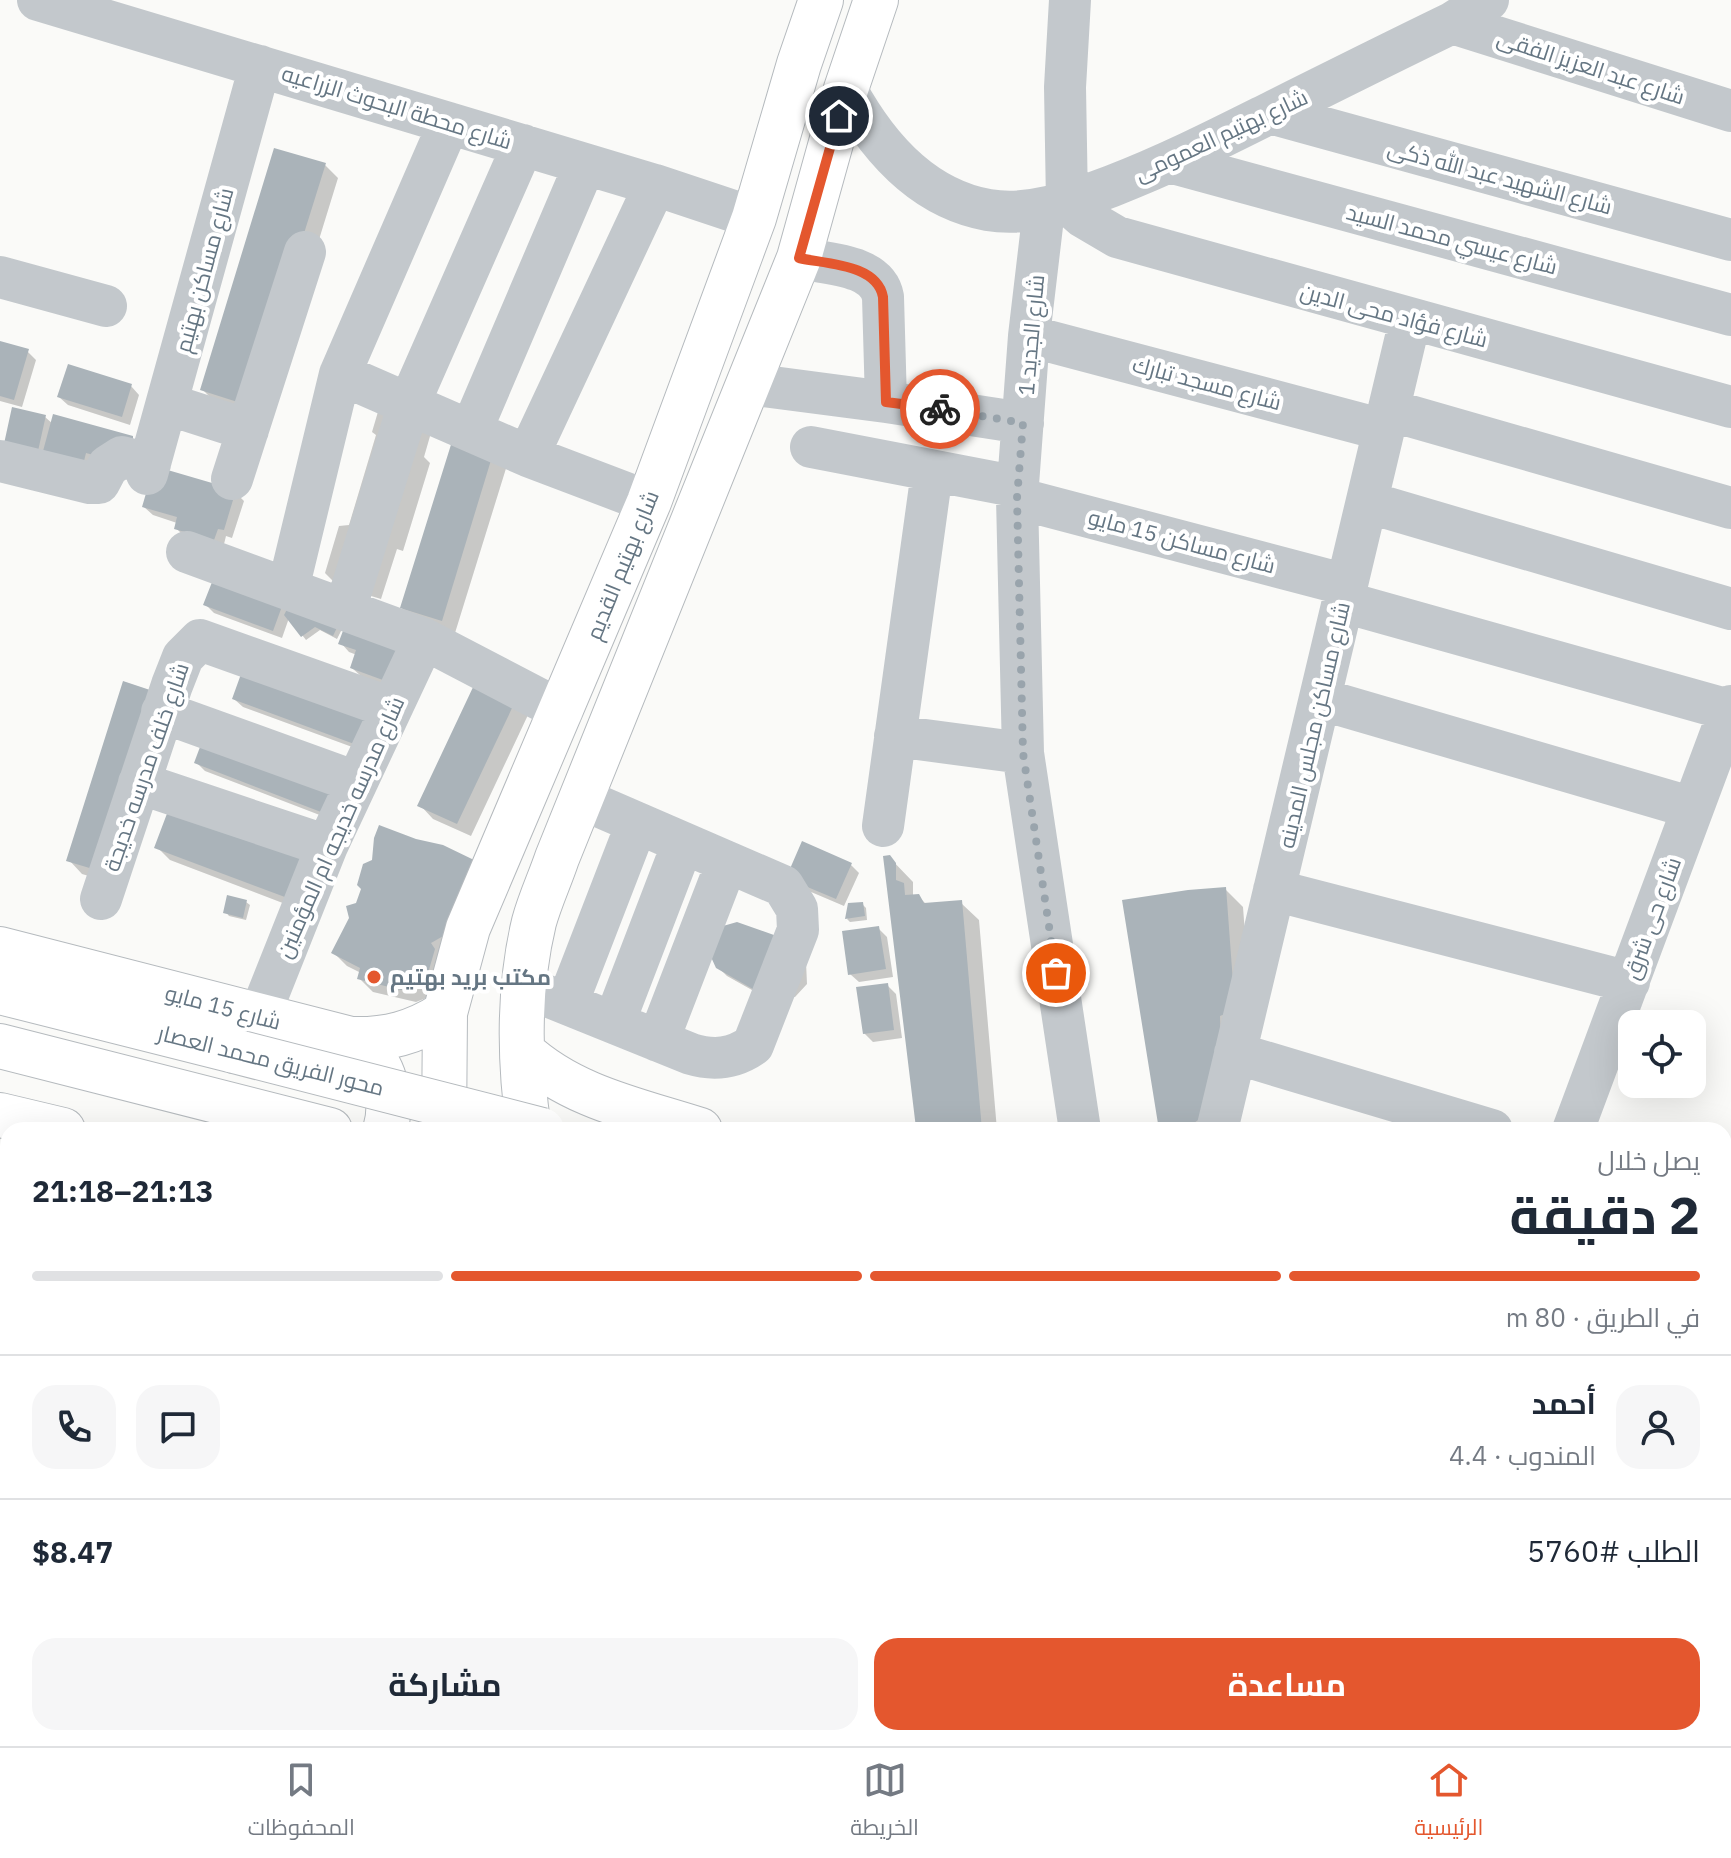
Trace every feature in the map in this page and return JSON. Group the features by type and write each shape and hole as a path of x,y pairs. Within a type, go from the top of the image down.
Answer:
{"main road":[{"name":"شارع بهتيم القديم","path":"444,1122 445,1013 468,928 649,502 754,218 821,0"},
{"path":"528,1122 522,1051 525,987 534,922 799,258 846,89 876,0"},
{"name":"شارع 15 مايو","path":"0,949 351,1039 377,1040 401,1035 445,1013"},
{"name":"محور الفريق محمد العصار","path":"0,992 511,1122"},
{"path":"351,1039 376,1061 387,1090 388,1122"},
{"path":"0,1046 299,1122"},
{"path":"522,1051 538,1066 572,1088 676,1122"},
{"path":"0,1115 29,1122"}],"street":[{"name":"شارع محطة البحوث الزراعيه","path":"38,0 655,185 754,218"},
{"name":"شارع الجديد 1","path":"1070,0 1055,206 1029,336 1017,493 1023,753 1079,1122"},
{"name":"شارع بهتيم العمومى","path":"846,89 876,137 916,178 940,194 964,204 1017,212 1055,206 1173,163 1452,23 1488,0"},
{"name":"شارع عبد العزيز الفقى","path":"1452,23 1731,111"},
{"name":"شارع مساكن بهتيم","path":"0,461 90,483 99,483 108,466 122,457 148,469 260,66"},
{"name":"شارع الشهيد عبد الله ذكى","path":"1270,113 1731,240"},
{"path":"288,589 340,374 449,123"},
{"path":"345,610 409,404 523,145"},
{"name":"شارع عيسي محمد السيد","path":"1173,163 1731,315"},
{"path":"471,431 585,164"},
{"path":"528,456 655,185"},
{"name":"شارع فؤاد محى الدين","path":"1055,206 1083,217 1117,237 1731,407"},
{"path":"232,479 305,252"},
{"path":"799,258 862,272 877,282 883,297 886,402"},
{"path":"0,277 106,306"},
{"name":"شارع مساكن مجلس المدينه","path":"1219,1122 1410,320"},
{"name":"شارع مسجد تبارك","path":"1029,336 1386,420 1731,508"},
{"path":"340,374 528,456 649,502"},
{"path":"749,384 1023,423"},
{"path":"167,404 248,430"},
{"name":"شارع مساكن 15 مايو","path":"811,447 1017,493 1730,708"},
{"path":"883,826 932,472"},
{"path":"1367,502 1731,609"},
{"path":"187,552 424,639 562,711"},
{"name":"شارع مدرسه خديجه ام المؤمنين","path":"259,1017 327,846 424,639"},
{"name":"شارع خلف مدرسه خديجة","path":"101,899 183,657 200,640 391,708"},
{"path":"1320,699 1693,808"},
{"name":"شارع حى شرق","path":"1576,1122 1730,708"},
{"path":"162,712 356,782"},
{"path":"895,736 1023,753"},
{"path":"139,783 327,846"},
{"path":"525,987 706,1059 722,1059 753,1045 798,930 797,909 783,886 582,799"},
{"path":"567,1004 637,823"},
{"path":"614,1023 683,843"},
{"path":"658,1041 727,862"},
{"path":"1274,890 1629,982"},
{"path":"1235,1053 1465,1122"}],"building":[{"path":"274,148 326,163 250,406 200,390"},
{"path":"0,341 29,349 14,400 0,396"},
{"path":"68,364 132,384 122,417 57,397"},
{"path":"12,407 46,415 36,460 2,453"},
{"path":"53,414 133,436 133,452 108,459 86,453 80,477 39,466"},
{"path":"454,435 495,447 442,621 400,608"},
{"path":"154,466 236,490 224,530 218,529 214,540 174,529 177,517 142,507"},
{"path":"216,572 285,598 273,631 203,605"},
{"path":"294,596 341,619 333,636 315,627 301,637 284,615"},
{"path":"349,615 408,637 391,683 350,668 356,650 338,644"},
{"path":"245,663 381,712 365,748 232,699"},
{"path":"483,666 523,685 457,824 417,806"},
{"path":"123,681 159,693 103,872 66,861"},
{"path":"206,731 347,785 334,817 194,763"},
{"path":"171,803 317,858 301,903 154,848"},
{"path":"379,825 443,845 474,860 445,935 431,943 435,949 426,980 401,990 357,979 360,968 331,953 349,918 346,906 356,903 361,889 357,885 363,864 372,860"},
{"path":"802,841 852,863 836,899 786,878"},
{"path":"890,855 896,863 896,880 904,883 905,895 919,894 924,903 962,900 981,1122 915,1122 883,856"},
{"path":"1226,887 1235,1010 1220,1016 1217,1108 1195,1122 1158,1122 1122,900"},
{"path":"227,895 247,900 243,918 223,913"},
{"path":"863,902 865,916 845,919 848,903"},
{"path":"737,922 788,940 758,992 716,968 706,946 716,928"},
{"path":"879,926 886,969 848,975 842,931"},
{"path":"888,983 894,1030 863,1034 856,987"}],"way so far":[{"path":"940,409 1023,423 1017,498 1023,753 1056,973"}],"place":[{"name":"مكتب بريد بهتيم","path":"374,977"}],"route":[{"path":"839,116 799,258 862,272 877,282 883,297 886,402 940,409"}]}
